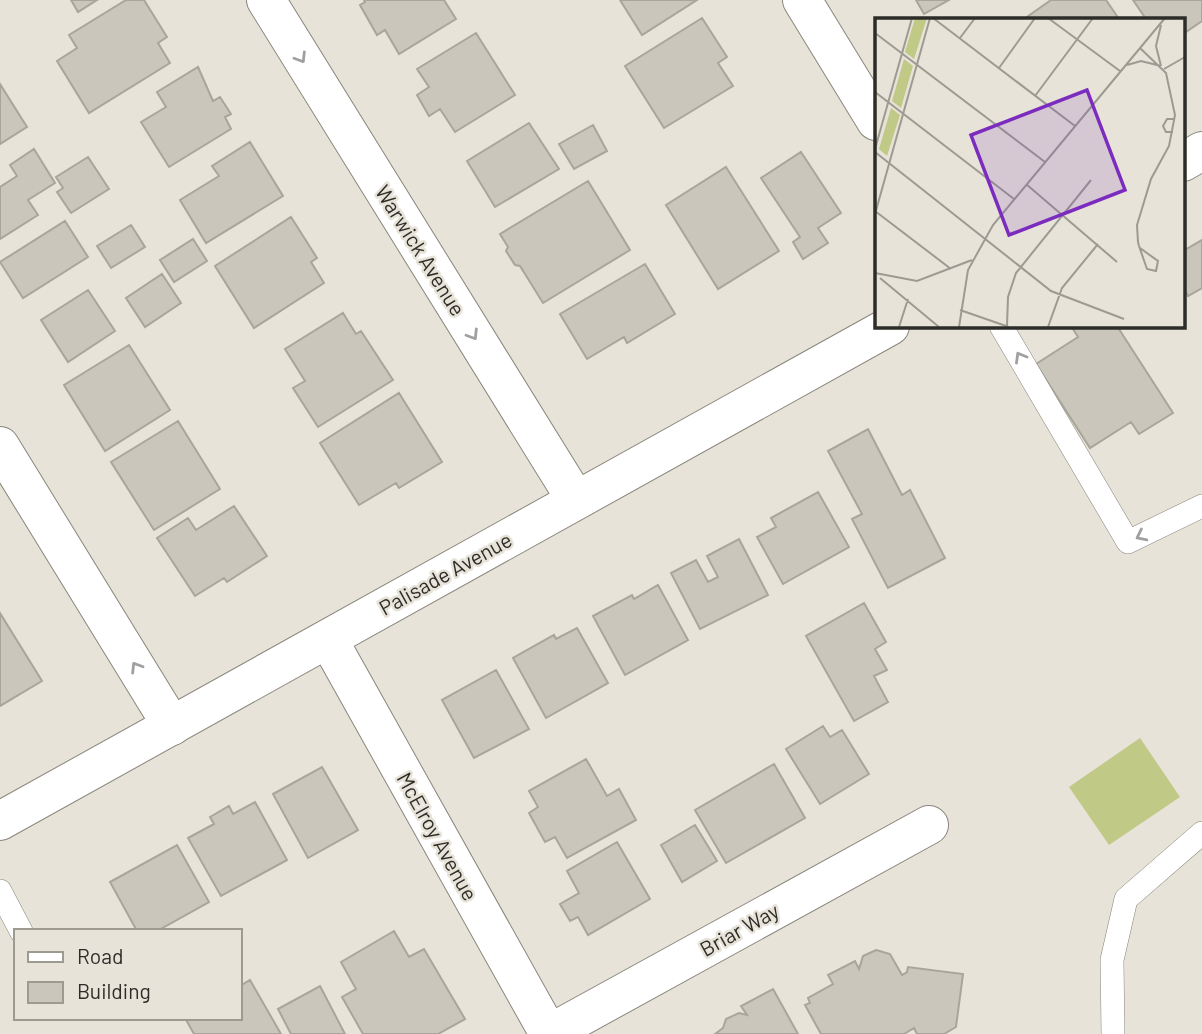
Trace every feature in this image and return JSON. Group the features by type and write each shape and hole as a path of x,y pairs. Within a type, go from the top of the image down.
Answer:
{"street":[{"name":"Warwick Avenue","path":"265,0 576,500"},
{"path":"802,0 875,118"},
{"path":"1184,161 1202,151"},
{"name":"Palisade Avenue","path":"0,821 888,327"},
{"path":"0,446 172,726"},
{"name":"McElroy Avenue","path":"328,639 549,1034"},
{"name":"Briar Way","path":"549,1034 929,825"}],"lane":[{"path":"1002,327 1128,542 1202,506"},
{"path":"1113,1034 1112,960 1126,899 1202,833"},
{"path":"0,891 20,929"}],"green space":[{"path":"1140,738 1180,797 1109,845 1069,787"}],"building":[{"path":"71,0 97,0 78,12"},
{"path":"126,0 144,0 167,37 158,43 170,63 89,113 57,61 77,48 69,35"},
{"path":"364,0 444,0 456,19 399,54 385,30 377,35 360,5"},
{"path":"620,0 697,0 642,35"},
{"path":"916,0 949,0 924,14"},
{"path":"1051,0 1106,0 1118,18 1025,18"},
{"path":"1133,0 1202,0 1202,21 1184,33 1184,18 1145,18"},
{"path":"702,18 727,57 718,63 733,86 664,128 625,66"},
{"path":"476,33 515,95 455,132 440,109 429,116 417,95 429,87 417,69"},
{"path":"198,67 213,101 220,97 231,114 225,117 231,129 169,167 141,122 166,107 157,92"},
{"path":"0,84 27,127 0,144"},
{"path":"529,123 559,169 495,207 467,161"},
{"path":"593,125 607,151 574,169 559,144"},
{"path":"250,142 283,196 206,243 180,200 219,176 212,166"},
{"path":"34,149 55,183 28,200 38,215 0,239 0,187 17,176 10,165"},
{"path":"801,152 841,213 818,228 828,243 803,259 793,242 800,237 761,178"},
{"path":"88,157 109,189 71,213 57,192 63,188 56,177"},
{"path":"726,167 779,251 718,289 666,205"},
{"path":"588,181 630,250 543,303 520,266 515,265 506,251 508,247 500,234"},
{"path":"291,217 317,258 311,262 324,283 254,328 215,266"},
{"path":"65,221 88,257 23,298 0,262"},
{"path":"131,225 145,247 111,268 97,246"},
{"path":"193,239 207,261 174,282 160,260"},
{"path":"1202,240 1202,288 1188,296 1184,288 1184,250"},
{"path":"645,264 675,314 627,343 624,337 587,359 560,314"},
{"path":"162,274 181,303 145,327 126,298"},
{"path":"88,290 115,331 68,362 41,320"},
{"path":"343,313 356,334 361,331 393,380 318,427 293,388 305,381 285,349"},
{"path":"1072,327 1118,327 1173,413 1139,434 1131,422 1090,448 1036,364 1078,337"},
{"path":"129,345 170,410 105,451 64,385"},
{"path":"399,393 442,462 399,488 396,483 359,505 320,443"},
{"path":"178,421 220,489 154,530 111,462"},
{"path":"868,429 902,495 910,490 945,558 888,588 852,519 862,514 828,451"},
{"path":"818,492 849,547 783,584 757,537 776,527 771,518"},
{"path":"234,506 267,556 227,582 224,578 195,596 157,538 188,518 196,530"},
{"path":"739,539 768,595 700,629 671,573 696,560 708,582 718,577 707,556"},
{"path":"658,585 688,640 625,675 593,616 632,595 634,599"},
{"path":"864,603 886,642 875,649 887,670 874,676 888,702 854,721 806,636"},
{"path":"0,613 42,681 0,706"},
{"path":"577,628 608,683 546,718 513,658 554,635 556,639"},
{"path":"496,670 529,729 474,758 442,700"},
{"path":"823,726 830,737 842,730 869,774 820,804 786,749"},
{"path":"586,759 607,796 619,789 636,820 567,858 555,837 545,842 529,813 538,807 529,791"},
{"path":"774,764 805,818 726,863 695,810"},
{"path":"322,767 358,830 308,858 273,794"},
{"path":"255,802 287,860 221,896 188,838 214,824 210,817 229,806 233,814"},
{"path":"695,825 717,861 682,882 661,845"},
{"path":"617,842 650,899 588,935 578,917 570,921 560,904 579,893 567,871"},
{"path":"177,845 209,902 161,929 136,929 110,882"},
{"path":"394,931 409,957 424,949 465,1019 438,1034 363,1034 342,997 356,989 341,962"},
{"path":"876,950 890,954 902,975 907,972 908,967 963,974 956,1027 944,1034 917,1034 914,1028 904,1034 821,1034 805,1005 810,1003 808,998 833,984 828,975 855,961 859,969 863,956"},
{"path":"250,980 281,1034 194,1034 186,1020 242,1020 242,985"},
{"path":"320,986 345,1034 291,1034 278,1009"},
{"path":"773,989 798,1034 715,1034 723,1028 726,1019 739,1013 747,1015 741,1006"}]}
